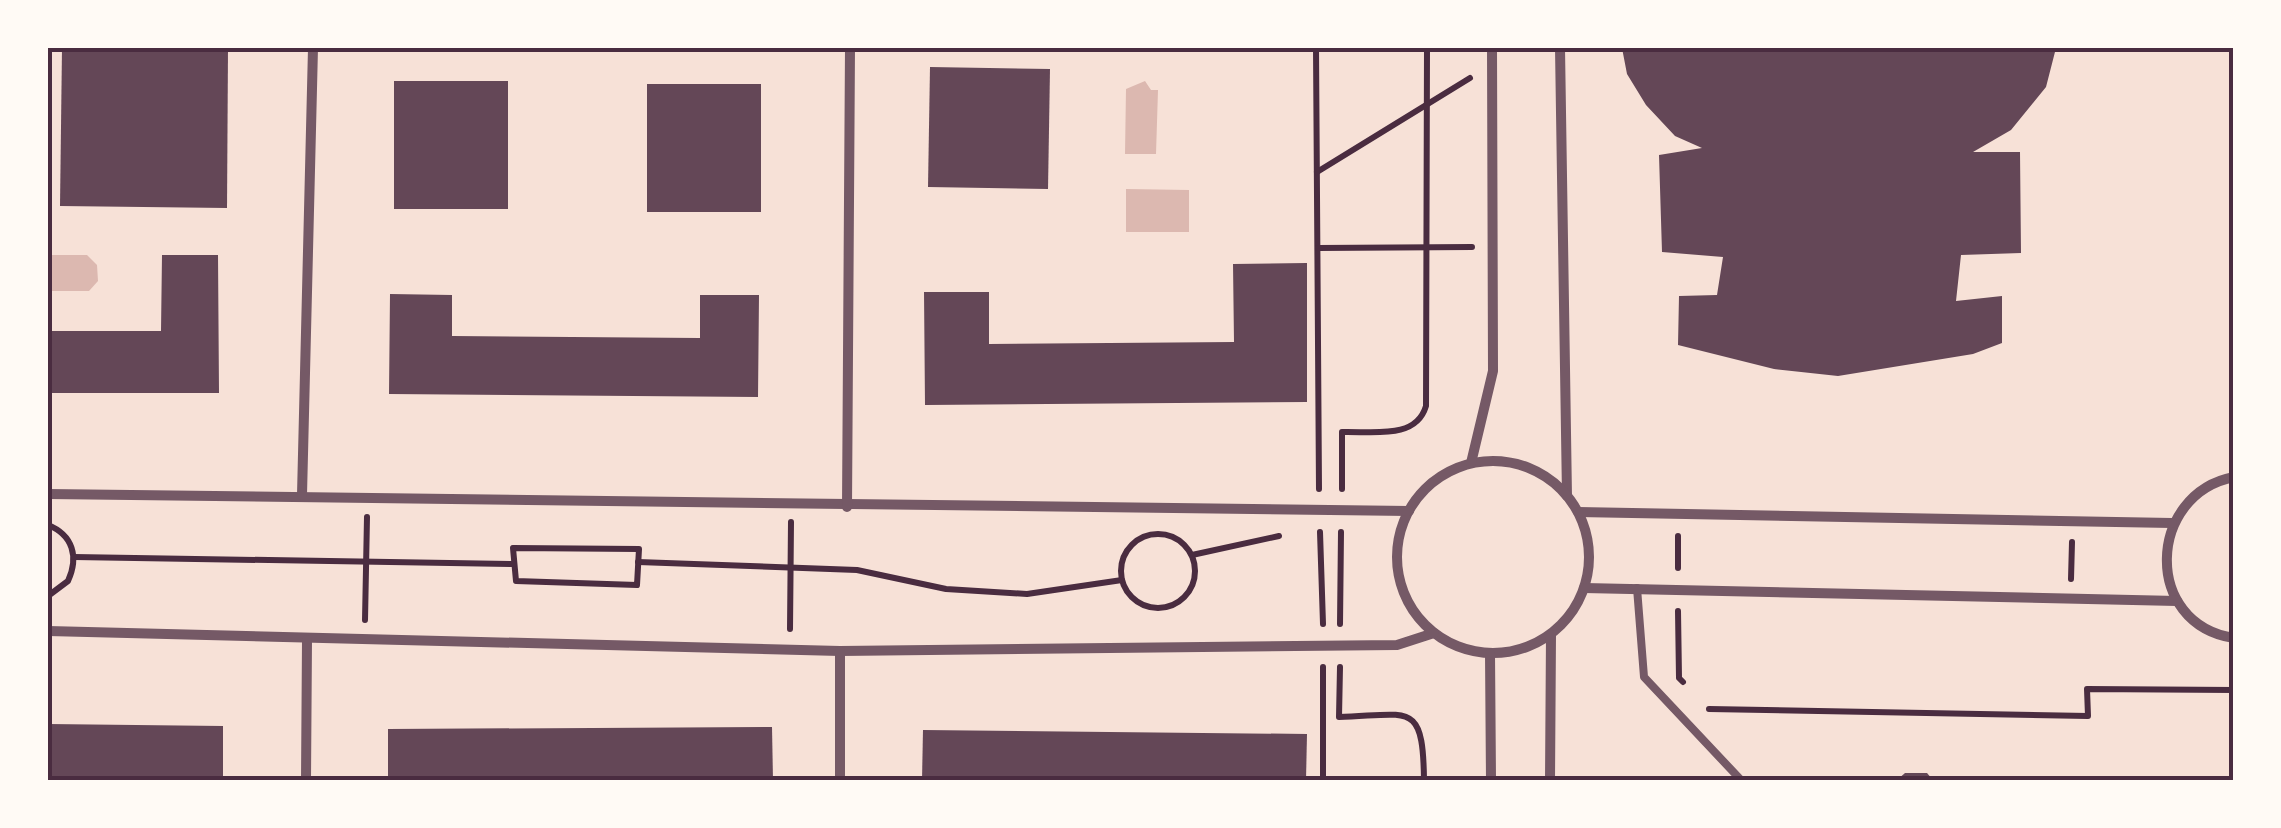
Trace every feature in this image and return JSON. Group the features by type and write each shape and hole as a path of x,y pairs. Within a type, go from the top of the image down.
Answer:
{"street":[{"path":"302,495 313,48"},
{"path":"847,507 850,48"},
{"path":"1471,464 1493,371 1492,48"},
{"path":"1560,48 1567,496"},
{"path":"1498,461 1524,466 1548,478 1567,496 1578,512 1589,562 1576,606 1550,634 1532,646 1490,654 1460,648 1434,634 1418,618 1399,576 1400,532 1408,510 1435,480 1471,464 1498,461"},
{"path":"2234,477 2202,489 2172,523 2165,566 2177,600 2202,626 2234,638"},
{"path":"48,494 368,496 847,507 1408,510"},
{"path":"1578,512 2172,523"},
{"path":"1584,588 2177,600"},
{"path":"48,631 840,651 1396,645 1434,634"},
{"path":"1550,634 1550,780"},
{"path":"306,780 308,640"},
{"path":"840,651 840,780"},
{"path":"1490,654 1491,780"}],"lane":[{"path":"1637,588 1644,677 1740,778"}],"path":[{"path":"1316,48 1323,780"},
{"path":"1342,432 1411,430 1422,422 1426,406 1427,48"},
{"path":"1316,172 1492,64"},
{"path":"1318,248 1493,247"},
{"path":"364,641 368,496"},
{"path":"789,650 792,506"},
{"path":"1679,513 1679,678 1690,689"},
{"path":"2071,598 2072,520"},
{"path":"48,524 66,536 74,556 68,581 48,596"},
{"path":"1152,534 1176,538 1192,555 1195,579 1182,600 1171,606 1147,606 1128,591 1122,580 1124,556 1140,538 1152,534"},
{"path":"1306,536 1321,535"},
{"path":"1192,555 1291,536"},
{"path":"513,548 639,549 637,585 516,581 514,564 513,548"},
{"path":"74,556 514,564"},
{"path":"638,562 857,570 946,589 1028,594 1122,580"},
{"path":"1701,701 1712,712 2088,716 2088,689 2234,690"}],"shaded area":[{"path":"1145,81 1151,90 1158,90 1156,154 1125,154 1126,89"},
{"path":"1126,189 1189,190 1189,232 1126,232"},
{"path":"48,255 87,255 97,265 98,281 89,291 48,291"}],"building":[{"path":"62,48 228,48 227,208 60,206"},
{"path":"1622,48 2056,48 2046,87 2011,130 1973,152 2020,152 2021,253 1961,255 1956,301 2002,296 2002,343 1973,354 1838,376 1774,369 1678,345 1679,296 1717,295 1723,257 1662,252 1659,155 1702,148 1675,136 1646,105 1627,74"},
{"path":"930,67 1050,69 1048,189 928,187"},
{"path":"394,81 508,81 508,209 394,209"},
{"path":"647,84 761,84 761,212 647,212"},
{"path":"162,255 218,255 219,393 48,393 48,331 161,331"},
{"path":"1307,263 1307,402 925,405 924,292 989,292 989,344 1234,342 1233,264"},
{"path":"390,294 452,295 452,336 700,338 700,295 759,295 758,397 389,394"},
{"path":"48,724 223,726 223,780 48,780"},
{"path":"772,727 773,780 388,780 388,729"},
{"path":"923,730 1307,734 1306,780 922,780"},
{"path":"1905,773 1927,773 1933,780 1897,780"}]}
